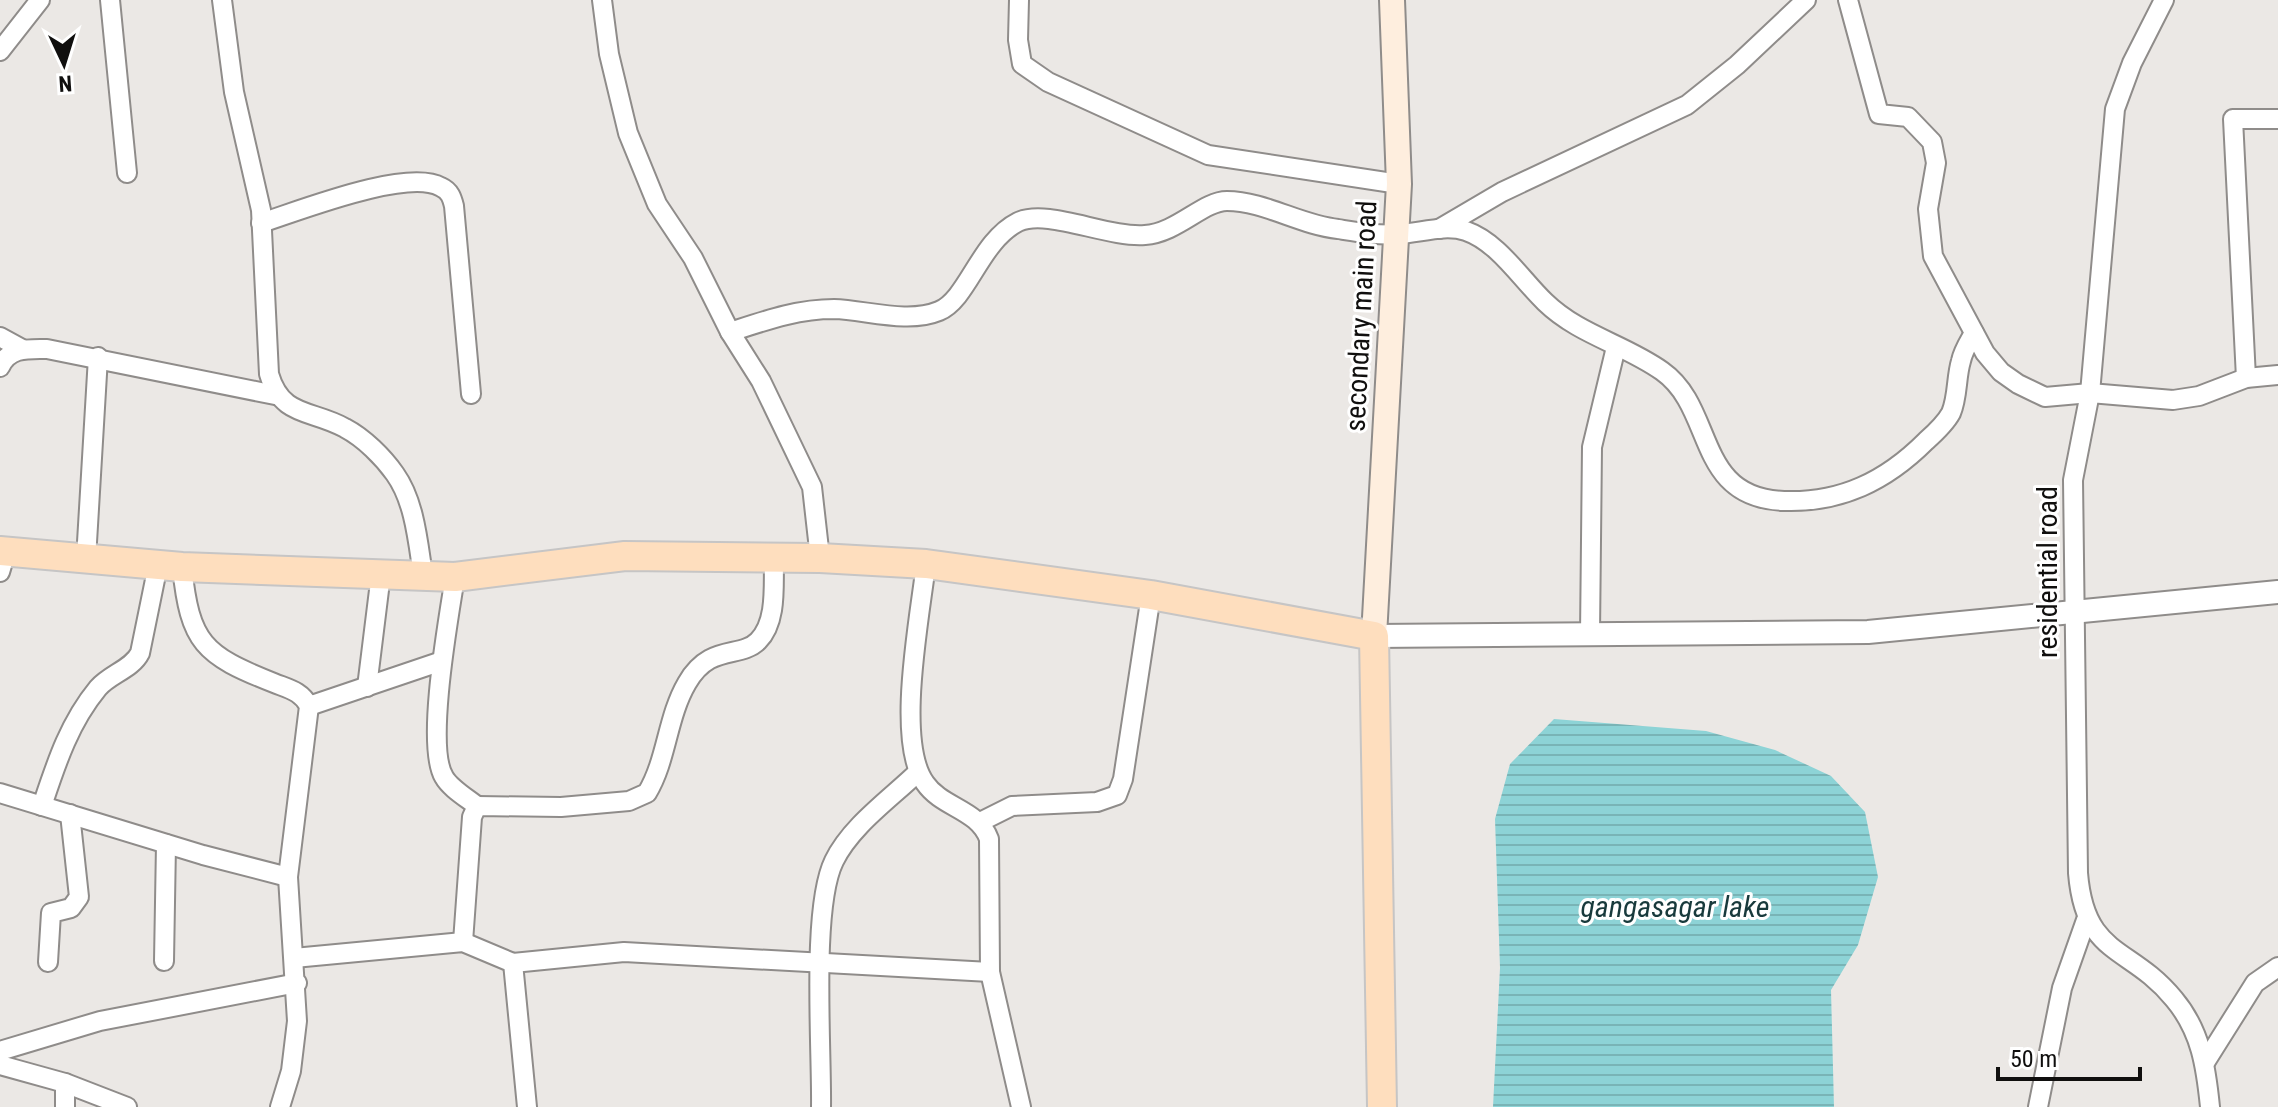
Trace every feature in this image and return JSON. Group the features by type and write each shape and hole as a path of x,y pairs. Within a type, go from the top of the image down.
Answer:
{"main road":[{"name":"secondary main road","path":"1374,636 1399,184 1392,0"},
{"path":"2,559 86,559 170,566 455,577 625,556 820,558 926,564 1151,595 1374,636 1382,1107"}],"street":[{"path":"0,51 40,0"},
{"path":"110,0 127,173"},
{"path":"222,0 234,92 261,223 269,374 275,395"},
{"path":"602,0 609,54 628,133 657,204 693,258 730,332 761,381 812,487 820,558"},
{"path":"1019,0 1018,40 1022,64 1048,82 1208,155 1399,184"},
{"path":"1439,229 1502,192 1687,105 1737,65 1806,0"},
{"path":"1848,0 1879,114 1908,117 1932,142 1936,163 1928,209 1933,256 1974,333 2001,372 2045,397 2090,393 2173,400 2199,396 2246,378 2278,375"},
{"name":"residential road","path":"2086,920 2078,873 2073,480 2090,393 2115,109 2132,63 2164,0"},
{"path":"2246,378 2233,119 2278,119"},
{"path":"261,223 381,186 432,183 443,187 454,206 471,394"},
{"path":"730,332 811,310 909,316 938,312 958,295 978,259 1002,232 1021,220 1037,217 1114,235 1147,235 1169,230 1225,201 1253,205 1291,219 1333,229 1394,235 1454,229 1477,236 1546,303 1582,331 1664,372 1679,388 1716,467 1755,495 1782,501 1833,496 1865,488 1890,475 1951,413 1960,363 1974,333"},
{"path":"0,337 22,349 98,357 275,395 290,407 344,427 366,442 396,475 413,517 423,575"},
{"path":"1590,634 1592,447 1616,347"},
{"path":"0,367 7,355 22,349"},
{"path":"86,559 98,357"},
{"path":"455,577 442,661 440,766 444,778 477,806 561,807 629,801 647,793 676,702 690,678 715,655 752,646 760,639 772,608 774,557"},
{"path":"926,564 911,718 913,758 927,787 980,822 986,830 990,851 990,972 1021,1107"},
{"path":"170,566 187,613 203,643 231,664 298,691 309,706 288,877 297,1021 291,1071 280,1107"},
{"path":"42,806 73,724 103,682 136,661 170,566"},
{"path":"367,687 381,574"},
{"path":"1374,636 1868,632 2278,592"},
{"path":"980,822 1012,806 1097,802 1117,795 1123,779 1151,595"},
{"path":"309,706 442,661"},
{"path":"821,1107 821,961 826,884 833,863 858,828 918,772"},
{"path":"0,793 166,844 288,877"},
{"path":"463,942 472,817 477,806"},
{"path":"48,962 48,919 51,913 77,905 79,897 70,814"},
{"path":"164,961 166,844"},
{"path":"2038,1107 2062,988 2086,920 2102,938 2173,997 2193,1025 2206,1061 2210,1107"},
{"path":"294,958 463,942 513,963 624,952 990,972"},
{"path":"513,963 527,1107"},
{"path":"2206,1061 2255,983 2278,967"},
{"path":"0,1051 100,1021 297,983"},
{"path":"0,1065 65,1083 127,1107"},
{"path":"65,1083 65,1107"}],"water":[{"name":"gangasagar lake","path":"1554,719 1706,731 1775,750 1831,776 1865,812 1878,877 1858,945 1831,990 1834,1107 1493,1107 1500,968 1495,819 1510,764"}]}
